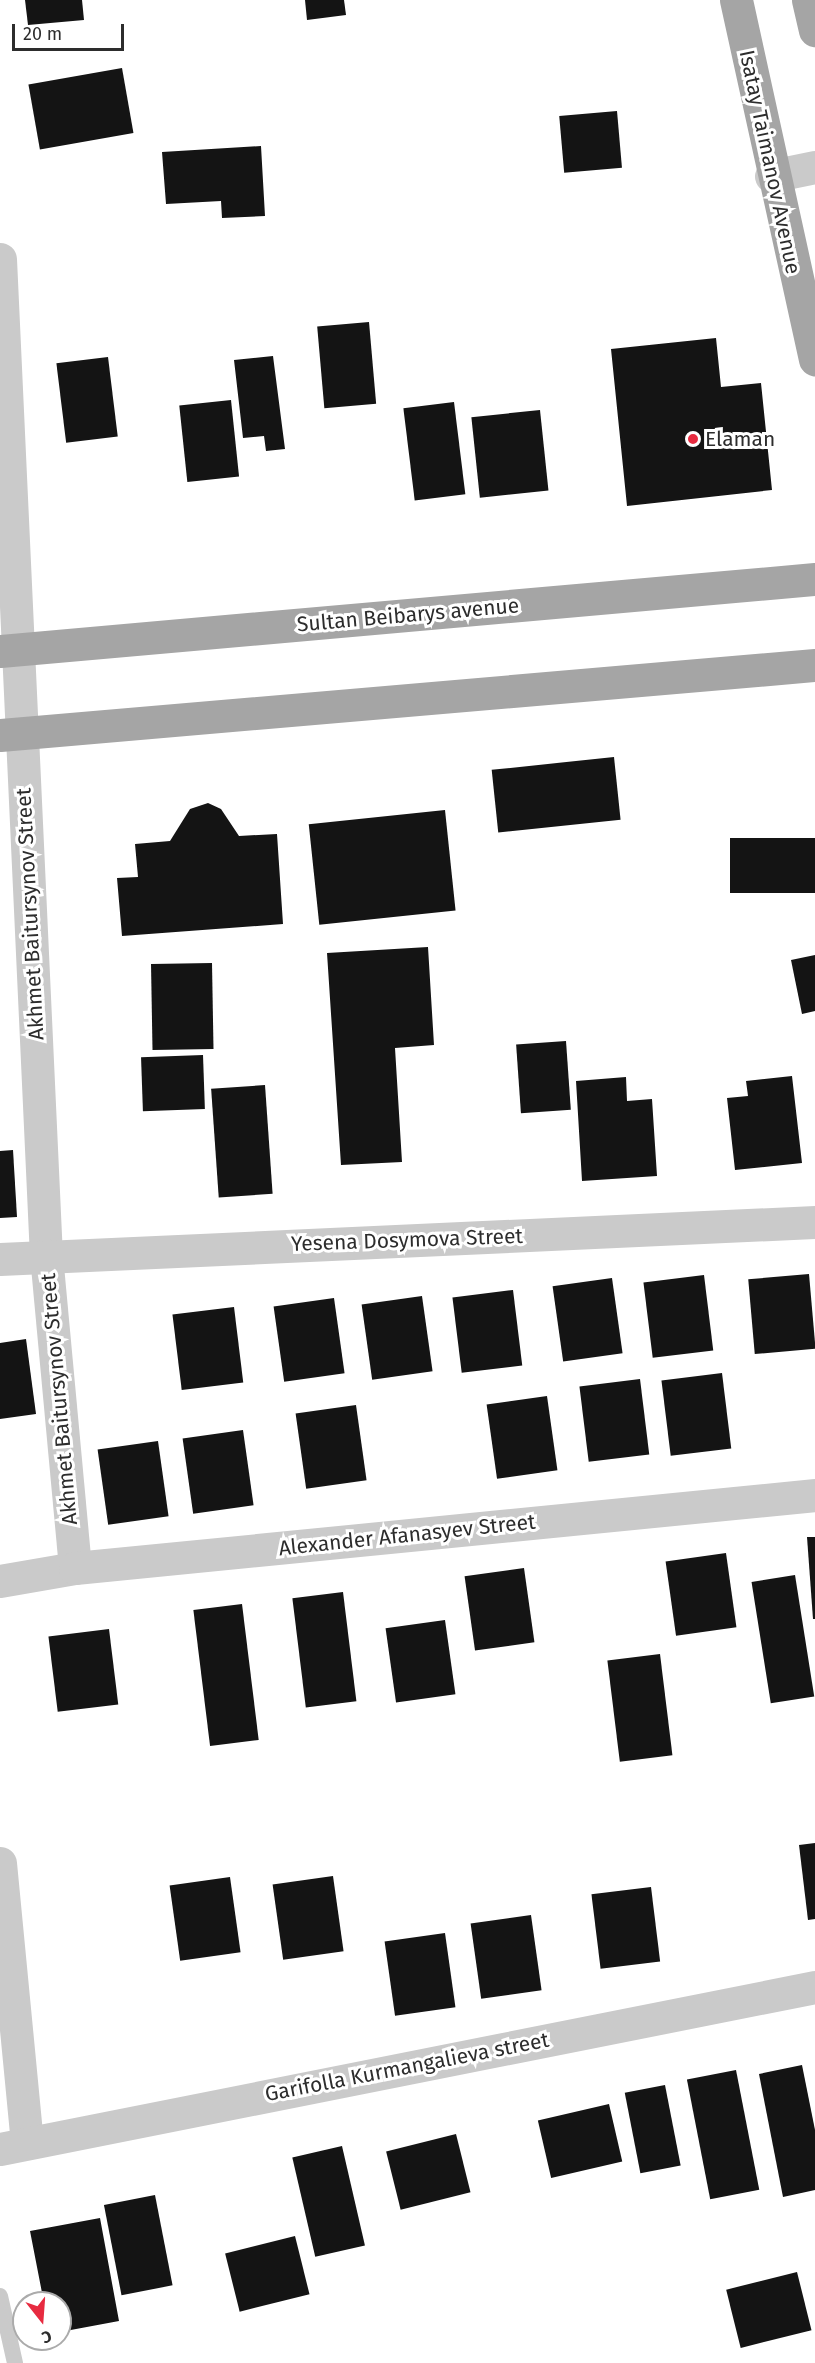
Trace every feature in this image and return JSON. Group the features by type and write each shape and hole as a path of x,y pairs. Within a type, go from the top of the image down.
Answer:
{"main road":[{"name":"Isatay Taimanov Avenue","path":"736,0 771,176 815,359"},
{"path":"808,0 815,30"},
{"name":"Sultan Beibarys avenue","path":"9,651 815,579"},
{"path":"11,734 815,665"}],"street":[{"path":"771,176 815,167"},
{"name":"Akhmet Baitursynov Street","path":"0,260 11,734 46,1255 75,1568"},
{"name":"Yesena Dosymova Street","path":"0,1259 46,1255 815,1222"},
{"name":"Alexander Afanasyev Street","path":"0,1581 75,1568 815,1495"},
{"path":"0,1863 14,2145"},
{"name":"Garifolla Kurmangalieva street","path":"14,2145 815,1987"}],"lane":[{"path":"0,2296 15,2363"}],"building":[{"path":"25,0 82,0 84,20 28,25"},
{"path":"305,0 344,0 346,15 307,20"},
{"path":"122,68 133,133 40,149 28,84"},
{"path":"617,111 622,168 564,173 559,116"},
{"path":"261,146 265,216 222,218 221,201 166,204 162,152"},
{"path":"369,322 376,404 324,408 317,327"},
{"name":"Elaman","path":"716,338 721,387 761,383 772,490 627,506 611,349"},
{"path":"273,356 285,449 266,451 264,436 243,438 234,360"},
{"path":"108,357 118,436 66,443 56,363"},
{"path":"231,400 239,477 187,482 179,405"},
{"path":"454,402 465,494 415,501 403,408"},
{"path":"540,410 548,491 480,498 471,417"},
{"path":"614,757 621,820 498,833 492,770"},
{"path":"208,803 221,809 239,836 277,834 283,924 122,936 117,878 138,877 135,844 170,841 190,809"},
{"path":"445,810 456,910 319,925 309,824"},
{"path":"730,838 815,838 815,893 730,893"},
{"path":"428,947 434,1045 395,1048 402,1162 341,1165 327,953"},
{"path":"815,955 815,1011 802,1014 791,960"},
{"path":"212,963 214,1049 153,1050 151,964"},
{"path":"566,1041 571,1110 521,1113 516,1044"},
{"path":"203,1055 205,1109 143,1111 141,1057"},
{"path":"792,1076 802,1163 735,1170 727,1098 748,1096 746,1081"},
{"path":"626,1077 627,1101 652,1099 657,1176 582,1181 576,1081"},
{"path":"265,1085 273,1194 219,1198 211,1089"},
{"path":"13,1150 17,1217 0,1218 0,1151"},
{"path":"809,1274 815,1349 755,1354 748,1279"},
{"path":"704,1275 713,1350 653,1358 643,1282"},
{"path":"612,1278 623,1353 563,1362 553,1286"},
{"path":"513,1290 522,1365 462,1373 452,1297"},
{"path":"422,1296 433,1371 372,1380 362,1304"},
{"path":"334,1298 345,1373 284,1382 274,1306"},
{"path":"234,1307 243,1382 182,1390 172,1315"},
{"path":"26,1339 36,1414 0,1419 0,1343"},
{"path":"722,1373 731,1448 671,1456 661,1380"},
{"path":"640,1379 649,1454 589,1462 579,1386"},
{"path":"547,1396 557,1470 497,1479 487,1404"},
{"path":"356,1405 367,1480 306,1489 296,1413"},
{"path":"243,1430 254,1505 193,1514 183,1438"},
{"path":"158,1441 169,1516 108,1525 98,1449"},
{"path":"807,1537 815,1537 815,1619 813,1619"},
{"path":"726,1553 736,1627 676,1636 666,1561"},
{"path":"524,1568 534,1642 475,1651 465,1576"},
{"path":"795,1575 814,1696 771,1703 752,1582"},
{"path":"343,1592 356,1701 306,1707 292,1598"},
{"path":"242,1604 259,1740 210,1746 193,1610"},
{"path":"445,1620 455,1694 396,1703 386,1628"},
{"path":"109,1629 118,1704 58,1712 48,1636"},
{"path":"660,1654 672,1755 620,1762 607,1660"},
{"path":"815,1843 815,1919 808,1920 799,1845"},
{"path":"333,1876 344,1951 283,1960 273,1884"},
{"path":"230,1877 241,1952 180,1961 170,1885"},
{"path":"651,1887 660,1961 601,1969 591,1894"},
{"path":"531,1915 542,1990 481,1999 471,1923"},
{"path":"445,1933 455,2007 395,2016 385,1941"},
{"path":"802,2065 815,2130 815,2190 783,2197 759,2074"},
{"path":"736,2070 759,2190 710,2199 687,2080"},
{"path":"665,2085 681,2165 640,2173 625,2093"},
{"path":"609,2104 622,2161 551,2178 538,2120"},
{"path":"456,2134 471,2192 401,2210 386,2151"},
{"path":"342,2146 365,2245 315,2257 292,2157"},
{"path":"155,2195 173,2285 122,2295 104,2205"},
{"path":"100,2218 119,2321 72,2330 72,2291 42,2291 30,2231"},
{"path":"295,2236 310,2294 240,2312 225,2253"},
{"path":"797,2272 812,2330 741,2348 726,2290"}],"place":[{"name":"Elaman","path":"693,439"}]}
